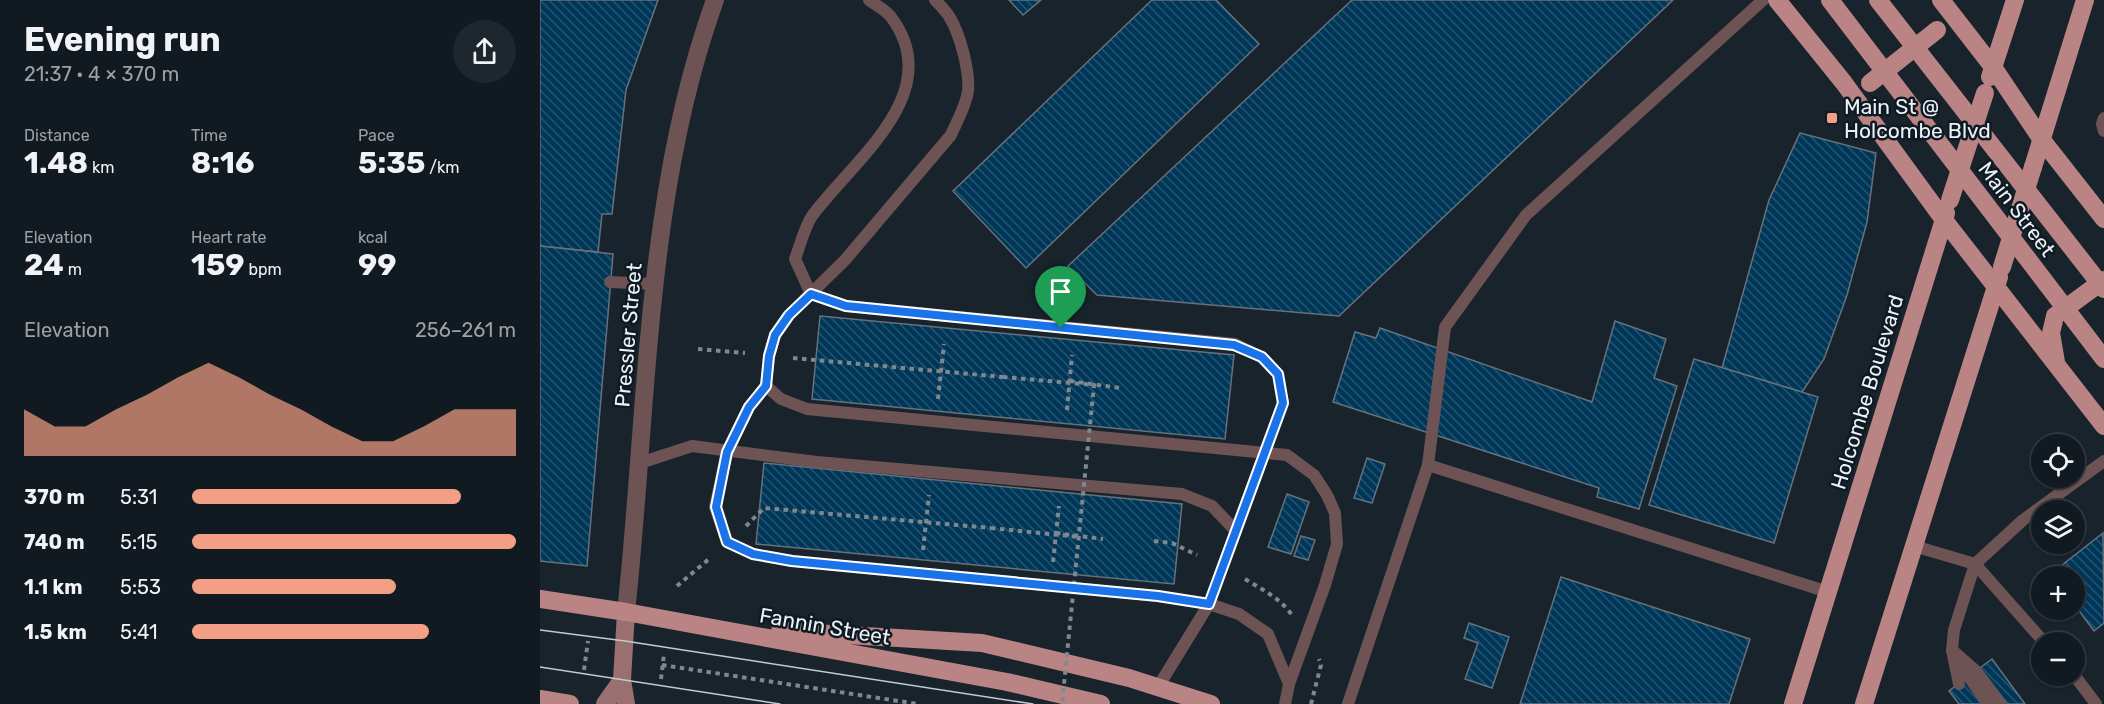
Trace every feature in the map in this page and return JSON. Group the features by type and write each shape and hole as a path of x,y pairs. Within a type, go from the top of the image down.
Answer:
{"main road":[{"path":"1777,0 1844,83 1944,220 2104,426"},
{"name":"Main Street","path":"1830,0 2104,359"},
{"name":"Main Street","path":"1878,0 2104,289"},
{"name":"Holcombe Boulevard","path":"1793,704 1950,200 2015,0"},
{"path":"1864,704 2085,0"},
{"path":"1844,83 1870,83 1937,30 1944,4"},
{"path":"1944,4 1993,67 2042,140 2103,217"},
{"path":"2056,364 2051,333 2055,316 2104,280"},
{"name":"Fannin Street","path":"540,599 626,612 1007,682 1101,704"},
{"path":"700,626 982,643 1129,678 1211,704"},
{"path":"540,699 570,704"}],"street":[{"name":"Pressler Street","path":"626,704 622,680 626,612 657,256 681,117 694,64 715,0"},
{"path":"605,704 622,680"}],"lane":[{"path":"869,0 890,16 903,39 910,68 903,100 888,126 810,219 795,259 811,294 846,306 1234,345 1262,357 1278,374 1283,403 1209,604 1158,687"},
{"path":"935,0 950,18 965,62 968,90 960,116 951,135 845,260 789,315 775,335 769,356 766,386 749,407 727,452 716,507 727,542 753,554 792,561 1158,596 1209,604 1239,614 1269,634 1289,684"},
{"path":"1348,704 1428,465 1445,327 1526,215 1763,0"},
{"path":"2104,118 2102,124 2104,130"},
{"path":"610,282 655,284"},
{"path":"766,386 781,399 807,409 1287,455 1314,475 1327,495 1335,513 1337,544 1325,585 1289,684 1285,704"},
{"path":"640,463 692,446 817,462 1182,494 1212,506 1236,531"},
{"path":"1959,684 1952,650 1954,630 1975,564 2023,520 2104,461"},
{"path":"1428,465 1828,592"},
{"path":"1914,546 1975,564 2035,632"},
{"path":"1952,650 1988,704"},
{"path":"1952,650 1976,671 2001,704"},
{"path":"2082,686 2096,704"}],"path":[{"path":"938,399 945,344"},
{"path":"699,349 745,353"},
{"path":"1067,410 1072,355"},
{"path":"794,358 1120,388 1070,381"},
{"path":"1062,704 1094,385"},
{"path":"923,550 928,495"},
{"path":"1053,562 1059,506"},
{"path":"746,526 764,508 1103,539 1056,533"},
{"path":"2023,520 2051,556"},
{"path":"1154,542 1172,543 1197,555"},
{"path":"677,586 709,559"},
{"path":"1245,579 1283,604 1294,620"},
{"path":"584,670 588,641"},
{"path":"661,678 664,654"},
{"path":"1311,704 1321,664 1318,656"},
{"path":"662,665 918,704"}],"building":[{"path":"540,0 658,0 626,90 612,214 602,214 598,252 540,246"},
{"path":"1009,0 1041,0 1023,15"},
{"path":"1152,0 1216,0 1259,44 1026,268 953,191"},
{"path":"1352,0 1673,0 1339,316 1097,295 1068,266"},
{"path":"1800,133 1876,153 1867,222 1847,295 1824,359 1802,392 1722,368 1769,200"},
{"path":"540,246 613,254 587,566 540,561"},
{"path":"820,316 1234,355 1225,439 812,399"},
{"path":"1615,321 1666,339 1654,378 1677,386 1639,509 1597,497 1599,488 1333,402 1355,332 1376,338 1380,328 1592,402"},
{"path":"1694,359 1818,397 1774,543 1649,505"},
{"path":"1367,458 1385,464 1372,503 1354,498"},
{"path":"764,463 1182,504 1174,584 756,544"},
{"path":"1287,494 1309,502 1291,554 1268,547"},
{"path":"2103,533 2104,623 2094,631 2085,619 2085,566 2061,566 2076,554 2085,554 2085,547"},
{"path":"1301,536 1315,540 1308,560 1294,556"},
{"path":"1561,577 1750,639 1729,704 1520,704"},
{"path":"1469,623 1509,637 1492,688 1465,679 1478,643 1464,638"},
{"path":"1992,659 2025,704 1959,704 1949,691"}],"tram line":[{"path":"540,630 1033,704"},
{"path":"540,667 780,704"}],"place":[{"name":"Main St @ Holcombe Blvd","path":"1832,118"}],"route":[{"path":"811,294 846,306 1061,328 1234,345 1262,357 1278,374 1283,403 1209,604 1158,596 792,561 753,554 727,542 716,507 727,452 749,407 766,386 769,356 775,335 789,315 811,294"}]}
